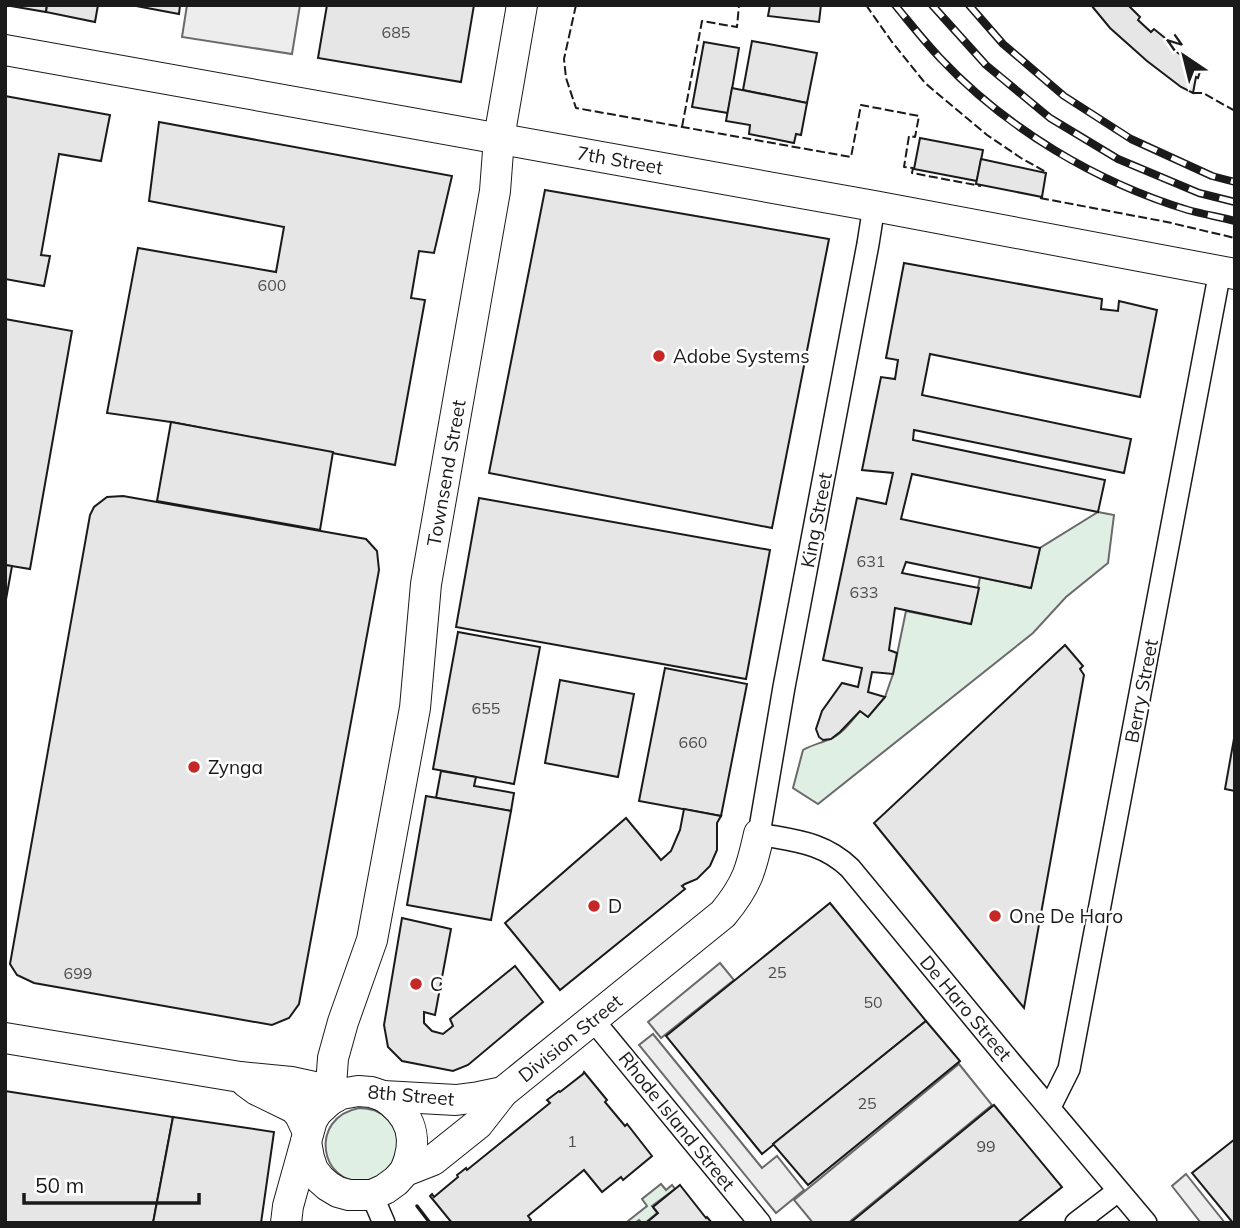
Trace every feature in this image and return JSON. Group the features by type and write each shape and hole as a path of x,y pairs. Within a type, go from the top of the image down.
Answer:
{"street":[{"name":"Townsend Street","path":"357,1096 333,1058 372,940 415,708 426,584 495,191 499,138 522,5"},
{"name":"7th Street","path":"5,50 874,205 1227,272"},
{"name":"King Street","path":"759,834 874,205"},
{"name":"Berry Street","path":"1050,1107 1069,1069 1227,272"},
{"name":"Division Street","path":"372,1195 396,1181 405,1171 433,1160 478,1124 503,1092 723,914 739,894 748,876 759,834"},
{"name":"De Haro Street","path":"759,834 804,842 824,849 838,856 850,868 1146,1223"},
{"name":"Townsend Street","path":"357,1096 354,1063 376,962 372,940"},
{"name":"Rhode Island Street","path":"593,1020 760,1223"},
{"name":"8th Street","path":"5,1038 240,1077 291,1082 357,1096 456,1100 503,1092"},
{"path":"291,1082 318,1071 333,1058"},
{"name":"8th Street","path":"240,1077 257,1090 294,1108 300,1115 307,1137"},
{"path":"286,1223 307,1137 317,1112 357,1096 394,1103 408,1123 412,1148 405,1171"},
{"path":"307,1137 309,1158 320,1179 338,1192 372,1195"},
{"path":"1076,1223 1118,1191"},
{"path":"361,1223 372,1195"},
{"path":"372,1195 384,1223"}],"green space":[{"path":"1098,512 1114,515 1108,563 1066,597 1033,633 818,804 793,788 803,750 839,734 860,711 868,717 885,697 893,674 906,611 971,624 980,577 1031,588 1040,548"},
{"path":"359,1108 375,1111 387,1119 395,1130 398,1143 396,1156 390,1167 379,1176 364,1181 349,1179 337,1173 326,1150 332,1124 343,1114"},
{"path":"661,1184 666,1190 672,1185 675,1189 652,1206 657,1213 645,1223 639,1220 630,1223 628,1221 647,1206 642,1199"}],"shaded area":[{"path":"187,5 300,5 292,54 182,37"},
{"path":"720,963 734,980 661,1038 648,1022"},
{"path":"653,1034 762,1168 777,1156 804,1190 776,1213 639,1045"},
{"path":"959,1064 992,1105 848,1223 813,1223 794,1200"},
{"path":"1186,1174 1225,1223 1201,1223 1172,1186"}],"building":[{"path":"5,5 47,5 46,12"},
{"path":"47,5 98,5 95,22 46,12"},
{"path":"131,5 180,5 179,14"},
{"path":"327,5 474,5 461,82 318,58"},
{"path":"770,5 821,5 819,22 768,16"},
{"path":"1091,5 1128,5 1140,17 1138,20 1151,32 1154,29 1176,47 1174,50 1188,60 1190,57 1202,65 1193,93 1147,61 1110,28"},
{"path":"752,41 817,53 807,103 743,90"},
{"path":"704,42 739,48 728,113 692,107"},
{"path":"732,88 807,103 801,135 796,134 794,143 749,134 750,125 726,121"},
{"path":"5,96 110,115 101,161 59,154 41,255 50,256 44,286 5,279"},
{"path":"159,122 452,176 434,253 419,251 411,298 425,300 395,465 171,422 107,413 138,248 276,272 284,227 149,201"},
{"path":"920,138 983,150 977,181 914,169"},
{"path":"981,159 1046,173 1042,197 976,184"},
{"name":"Adobe Systems","path":"545,190 829,239 772,528 489,473"},
{"path":"904,263 1102,299 1101,309 1118,311 1119,301 1157,310 1140,397 930,354 922,395 1131,439 1124,473 914,430 913,440 1105,480 1098,512 912,474 901,519 1040,548 1031,588 906,562 902,573 979,588 971,624 895,608 889,650 897,653 893,674 872,672 868,692 885,697 868,717 860,711 840,732 831,739 823,740 816,729 822,711 842,683 858,687 862,668 823,660 857,498 886,504 893,473 862,470 881,377 895,379 898,360 886,358"},
{"path":"5,319 72,331 30,569 5,565"},
{"path":"171,422 333,452 320,530 157,501"},
{"name":"Zynga","path":"123,496 366,539 377,551 379,570 299,1004 289,1018 272,1025 34,983 17,975 10,964 90,515 94,507 107,497"},
{"path":"479,498 770,550 746,679 456,627"},
{"path":"5,565 12,566 5,605"},
{"path":"458,632 540,647 514,784 433,769"},
{"name":"One De Haro","path":"1065,645 1083,666 1080,669 1084,675 1024,1008 874,823"},
{"path":"665,668 747,684 721,816 639,801"},
{"path":"560,680 634,694 618,777 545,763"},
{"path":"1235,733 1235,791 1225,789"},
{"path":"441,771 476,777 474,786 514,793 511,811 436,798"},
{"path":"426,796 511,811 491,920 407,905"},
{"name":"D","path":"684,809 721,816 717,823 717,850 710,866 697,879 682,886 685,889 560,990 505,923 626,818 661,860 671,851 680,830"},
{"path":"830,903 926,1021 762,1154 666,1036"},
{"name":"C","path":"402,918 451,929 435,1015 424,1012 424,1023 432,1031 443,1034 453,1026 450,1019 515,966 543,1002 468,1065 453,1071 402,1061 388,1047 384,1025"},
{"path":"926,1021 960,1061 808,1185 773,1144"},
{"path":"584,1072 607,1100 605,1102 625,1126 627,1124 652,1156 623,1180 621,1177 602,1192 584,1170 528,1216 531,1220 528,1223 452,1223 430,1196 432,1194 434,1197 458,1177 457,1175 466,1168 467,1170 550,1103 547,1100"},
{"path":"5,1091 173,1117 153,1223 5,1223"},
{"path":"994,1105 1062,1187 1017,1223 850,1223"},
{"path":"173,1117 274,1132 261,1223 153,1223"},
{"path":"1235,1139 1235,1223 1233,1223 1192,1173"},
{"path":"680,1185 712,1223 646,1223 658,1213 653,1207"}],"railway":[{"path":"895,5 934,52 966,84 994,108 1055,150 1087,168 1154,198 1188,210 1235,221"},
{"path":"932,5 986,65 1050,118 1118,159 1199,193 1235,202"},
{"path":"969,5 1003,44 1064,96 1131,139 1212,176 1235,182"}],"fence":[{"path":"576,5 564,59 566,78 576,108 851,157 861,105 919,116 915,137 909,136 904,167 913,168 912,173 981,186"},
{"path":"682,127 702,21 737,27 739,5"},
{"path":"866,5 925,83 987,135 1046,172"},
{"path":"1193,93 1203,93 1235,111"},
{"path":"1040,198 1235,238"},
{"path":"417,1206 430,1223"}],"wall":[{"path":"417,1206 430,1223"}],"place":[{"name":"Adobe Systems","path":"659,356"},
{"name":"Zynga","path":"194,767"},
{"name":"D","path":"594,906"},
{"name":"One De Haro","path":"995,916"},
{"name":"C","path":"416,984"}]}
